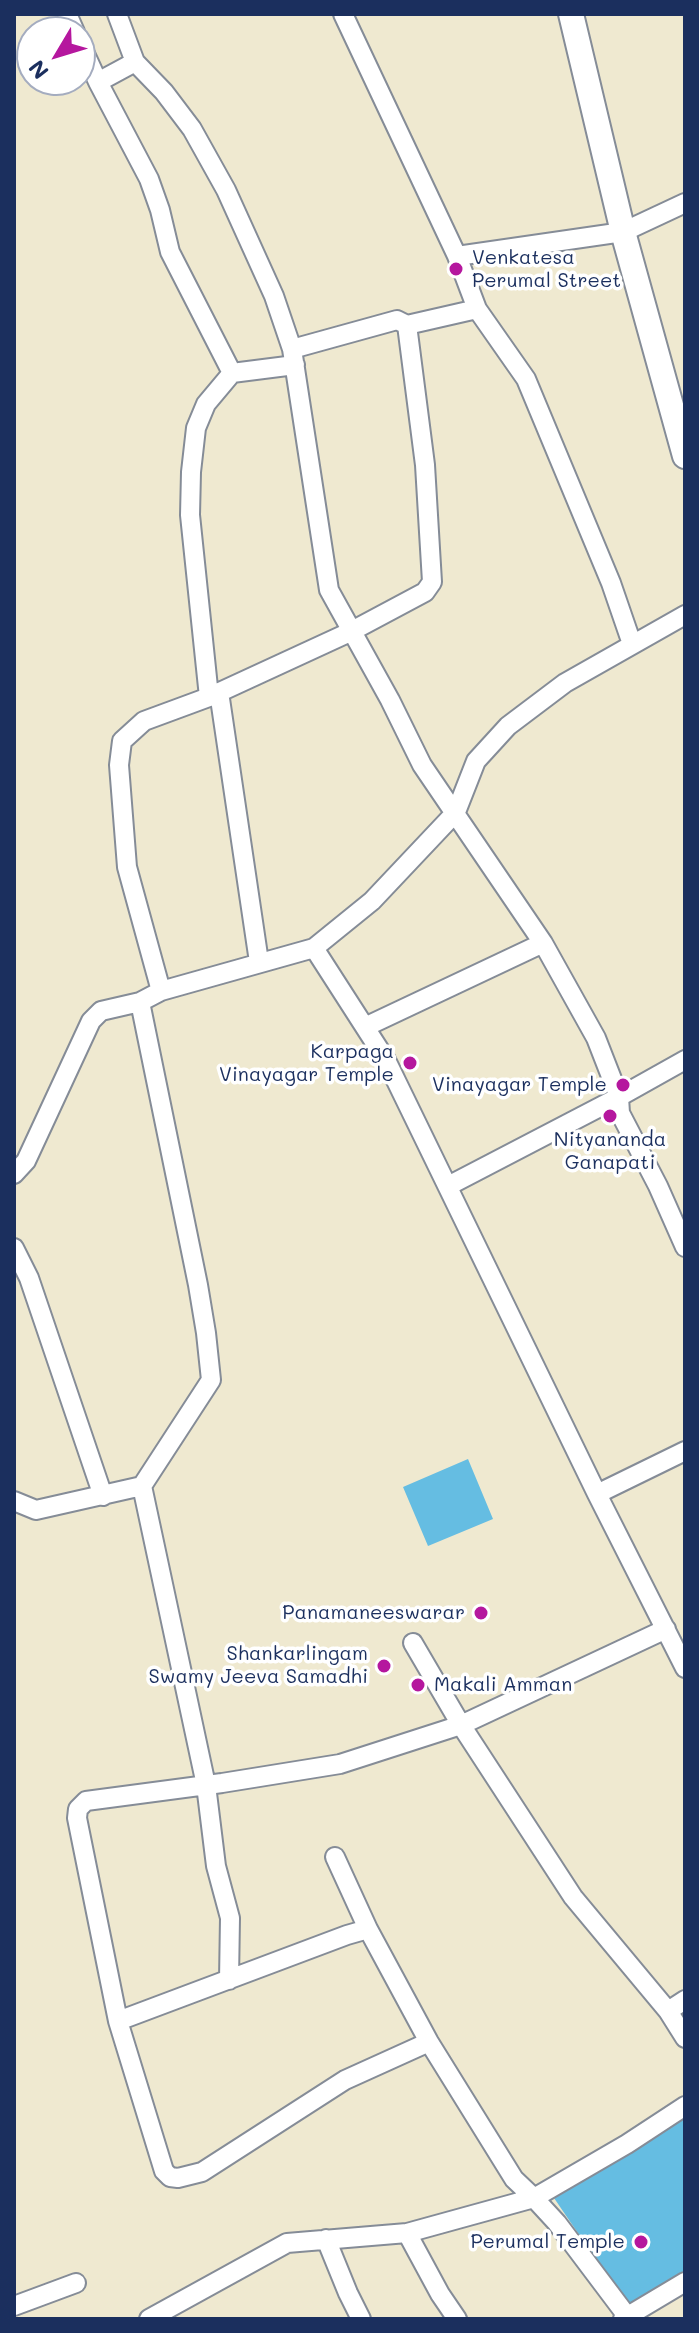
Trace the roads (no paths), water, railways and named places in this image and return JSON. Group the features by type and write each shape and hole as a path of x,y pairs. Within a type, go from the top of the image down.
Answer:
{"highway":[{"path":"571,14 623,232 677,399 685,456"}],"street":[{"path":"117,14 135,62 164,92 192,129 226,190 269,283 293,357 329,590 422,765 543,943 596,1038 619,1097 620,1113 685,1247"},
{"path":"343,14 457,256 477,309 526,379 611,583 632,644"},
{"path":"98,82 135,62"},
{"path":"96,78 149,179 170,252 232,373"},
{"path":"457,256 623,232 685,203"},
{"path":"259,962 214,695 190,515 196,428 206,404 232,373 293,357 397,320 407,325 477,309"},
{"path":"161,991 127,867 119,765 122,741 144,721 214,695 350,632 425,592 432,582 425,465 407,325"},
{"path":"14,1174 26,1161 91,1021 101,1011 140,1002 161,991 314,948 372,901 456,812 476,761 508,726 565,683 685,615"},
{"path":"365,1027 543,943"},
{"path":"314,948 386,1060 685,1668"},
{"path":"14,1501 36,1510 142,1486 211,1380 198,1285 140,1002"},
{"path":"448,1186 685,1060"},
{"path":"14,1248 29,1278 103,1496"},
{"path":"597,1494 685,1451"},
{"path":"142,1486 206,1785 216,1866 230,1918 229,1980"},
{"path":"429,2042 345,2080 202,2172 170,2177 164,2171 118,2021 77,1818 78,1809 86,1801 340,1764 461,1725 666,1629"},
{"path":"413,1643 461,1725 573,1897 668,2011 685,2038"},
{"path":"335,1857 368,1929 429,2042 514,2179 557,2223 625,2318 685,2282"},
{"path":"118,2021 368,1929"},
{"path":"668,2011 685,2000"},
{"path":"149,2319 287,2243 407,2233 534,2198 685,2106"},
{"path":"407,2233 457,2319"},
{"path":"326,2239 361,2319"},
{"path":"14,2306 76,2283"}],"water":[{"path":"468,1459 493,1519 428,1546 403,1487"},
{"path":"685,2118 685,2273 629,2308 554,2198"}],"place":[{"name":"Venkatesa Perumal Street","path":"456,269"},
{"name":"Karpaga Vinayagar Temple","path":"410,1063"},
{"name":"Vinayagar Temple","path":"623,1085"},
{"name":"Nityananda Ganapati","path":"610,1116"},
{"name":"Panamaneeswarar","path":"481,1613"},
{"name":"Shankarlingam Swamy Jeeva Samadhi","path":"384,1666"},
{"name":"Makali Amman","path":"418,1685"},
{"name":"Perumal Temple","path":"641,2242"}]}
